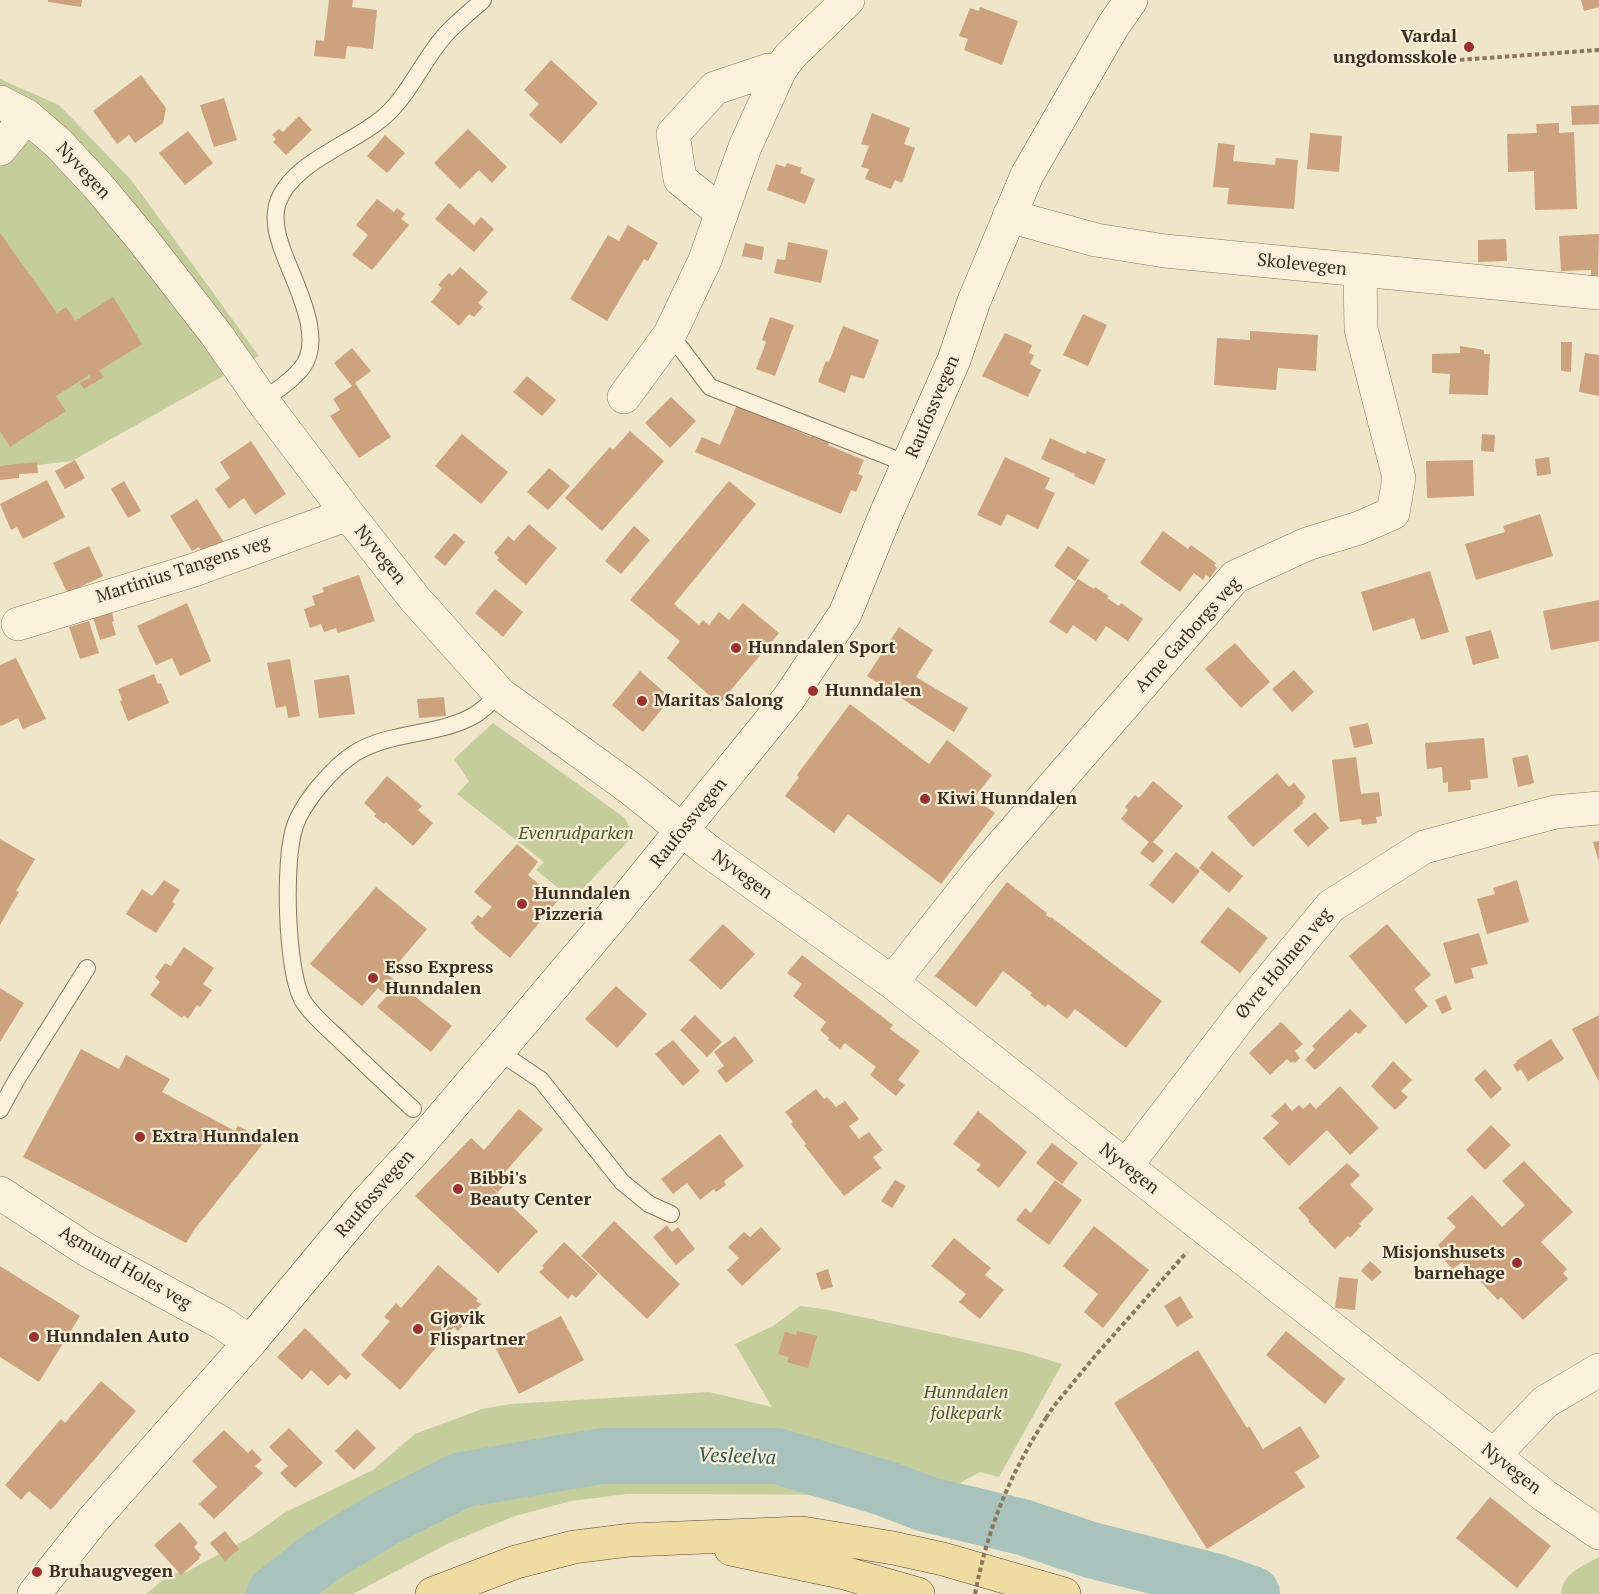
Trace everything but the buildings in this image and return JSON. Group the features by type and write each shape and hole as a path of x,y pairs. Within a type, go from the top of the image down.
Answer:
{"main road":[{"path":"432,1594 475,1576 546,1554 601,1543 802,1533 943,1559 1064,1594"},
{"path":"674,1538 795,1561 918,1594"}],"street":[{"path":"624,397 670,334 705,260 745,147 780,70 790,56 848,0"},
{"name":"Raufossvegen","path":"34,1594 92,1521 250,1342 683,832 789,698 845,614 954,360 974,301 1009,216 1037,158 1113,26 1131,0"},
{"path":"722,213 680,179 673,134 715,88 769,70 780,70"},
{"name":"Nyvegen","path":"13,109 75,160 143,240 216,334 262,400 348,514 415,598 500,694 630,788 683,832 892,982 1545,1496 1599,1533"},
{"path":"0,149 13,109"},
{"name":"Skolevegen","path":"1009,216 1096,240 1165,251 1599,293"},
{"name":"Arne Garborgs veg","path":"892,982 978,873 1235,577 1307,544 1359,528 1393,513 1399,478 1361,330 1360,271"},
{"name":"Martinius Tangens veg","path":"18,624 194,570 348,514"},
{"name":"Øvre Holmen veg","path":"1126,1166 1246,1009 1331,906 1424,847 1555,812 1599,808"},
{"name":"Agmund Holes veg","path":"0,1193 87,1250 222,1323 250,1342"},
{"path":"1494,1455 1545,1402 1599,1370"}],"lane":[{"path":"262,400 283,387 303,368 312,344 310,323 275,223 278,204 288,182 303,168 357,138 383,118 404,93 446,34 483,0"},
{"path":"670,334 710,387 890,457 907,466"},
{"path":"412,1109 320,1022 298,992 290,948 288,866 291,837 296,823 316,790 327,777 353,755 377,741 449,725 472,717 500,694"},
{"path":"0,1110 87,968"},
{"path":"498,1051 540,1080 622,1182 649,1204 670,1214"}],"path":[{"path":"1430,62 1599,50"},
{"path":"975,1594 988,1537 1001,1501 1010,1479 1046,1418 1095,1356 1206,1230"}],"green space":[{"path":"0,79 59,105 132,181 259,356 72,461 0,469"},
{"name":"Evenrudparken","path":"493,723 625,818 633,836 576,896 568,896 536,870 544,862 457,794 469,781 454,759"},
{"name":"Hunndalen folkepark","path":"800,1306 829,1310 1023,1352 1062,1364 999,1477 980,1472 941,1493 912,1495 627,1494 571,1501 515,1516 449,1543 353,1594 146,1594 170,1574 186,1572 249,1538 284,1513 373,1470 415,1434 482,1409 510,1404 709,1392 772,1407 735,1344 773,1326"},
{"path":"1599,1557 1599,1594 1561,1594 1569,1575"}],"waterway":[{"name":"Vesleelva","path":"274,1594 321,1557 382,1520 461,1480 602,1456 777,1456 887,1489 926,1504 1022,1527 1091,1550 1217,1582 1252,1594"}],"place":[{"name":"Vardal ungdomsskole","path":"1469,47"},
{"name":"Hunndalen Sport","path":"736,648"},
{"name":"Hunndalen","path":"813,691"},
{"name":"Maritas Salong","path":"642,701"},
{"name":"Kiwi Hunndalen","path":"925,799"},
{"name":"Hunndalen Pizzeria","path":"522,904"},
{"name":"Esso Express Hunndalen","path":"373,978"},
{"name":"Extra Hunndalen","path":"140,1137"},
{"name":"Bibbi's Beauty Center","path":"458,1189"},
{"name":"Misjonshusets barnehage","path":"1517,1263"},
{"name":"Gjøvik Flispartner","path":"418,1329"},
{"name":"Hunndalen Auto","path":"34,1337"},
{"name":"Bruhaugvegen","path":"37,1572"}]}
